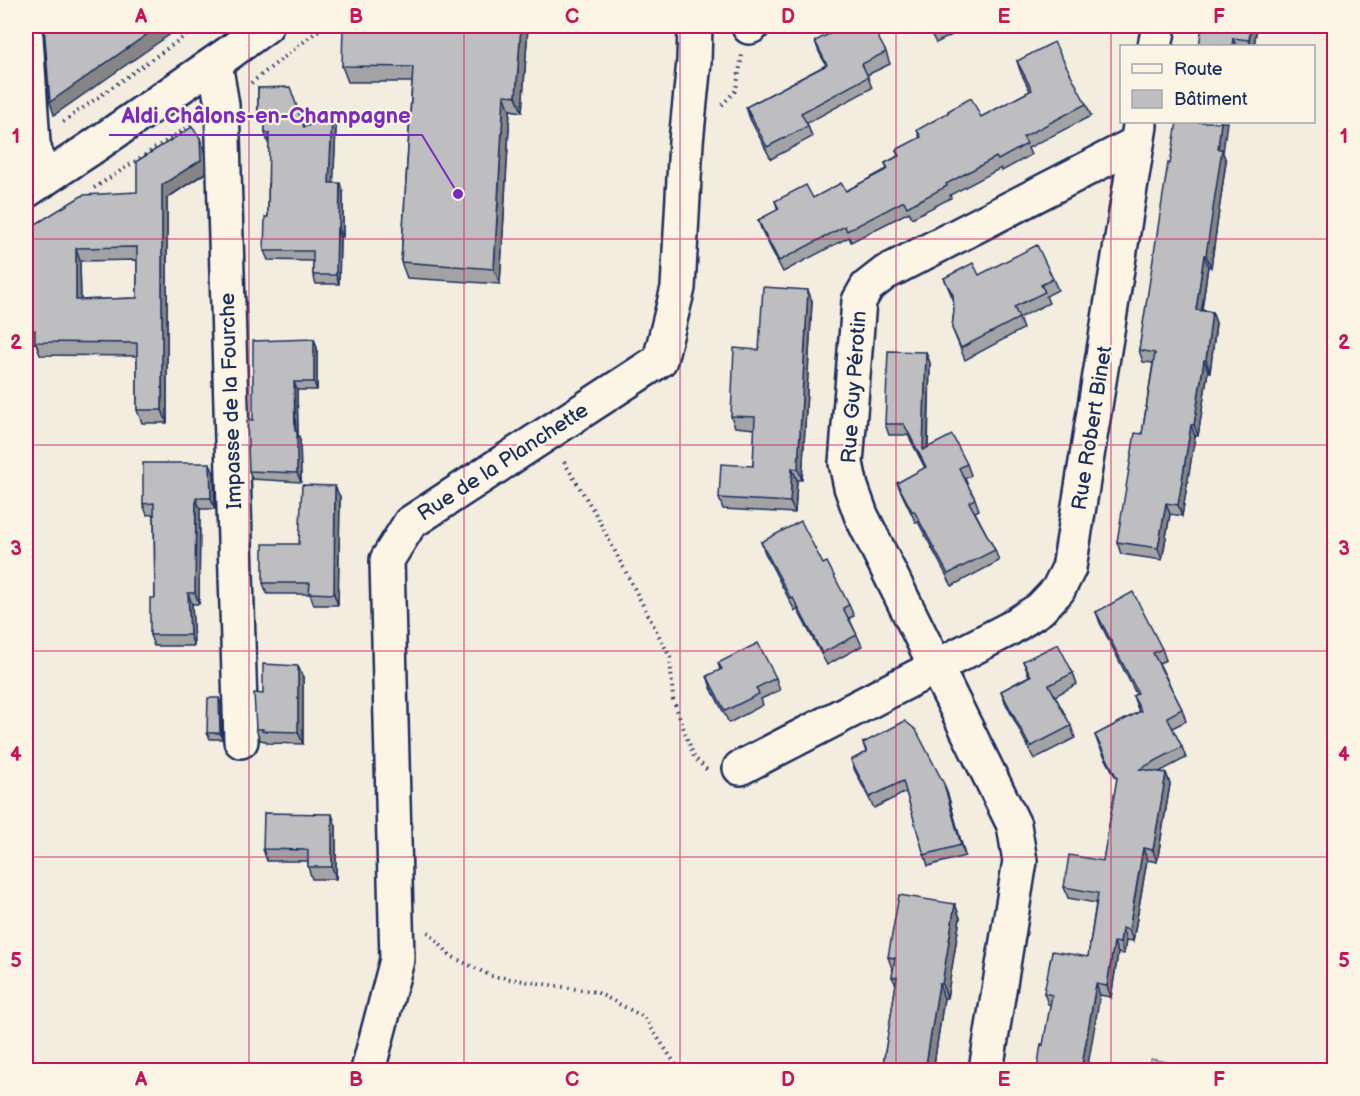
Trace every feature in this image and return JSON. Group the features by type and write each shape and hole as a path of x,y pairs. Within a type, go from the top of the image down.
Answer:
{"street":[{"path":"34,186 266,26"},
{"name":"Rue de la Planchette","path":"368,1071 397,960 387,560 410,523 660,360 678,288 695,26"},
{"path":"1155,45 1159,26"},
{"path":"26,37 34,186"},
{"name":"Impasse de la Fourche","path":"215,63 222,105 241,741"},
{"name":"Rue Guy Pérotin","path":"986,1071 1020,861 1014,825 861,515 851,487 846,463 860,301 867,287 885,273 1139,132"},
{"name":"Rue Robert Binet","path":"740,768 1009,629 1040,609 1058,590 1069,568 1139,132"}],"path":[{"path":"33,143 200,26"},
{"path":"85,194 222,105 324,26"},
{"path":"26,232 35,226"},
{"path":"547,434 594,513 670,657 673,699 694,756 707,770 740,768"},
{"path":"396,921 419,922 451,956 491,976 596,992 644,1017 676,1065 699,1071"}],"shaded area":[{"path":"1151,1059 1211,1070 1149,1070"}],"building":[{"path":"44,26 159,26 50,102"},
{"path":"343,26 521,26 516,96 504,95 494,269 401,262 413,67 342,66"},
{"path":"845,26 872,26 886,52 862,64 868,77 801,113 808,126 767,147 746,107 827,65 815,41"},
{"path":"929,26 945,26 932,32"},
{"path":"1202,26 1251,26 1249,40 1233,38 1232,45 1199,45"},
{"path":"1054,42 1086,104 1023,137 1027,144 998,160 996,157 907,207 904,201 847,231 845,226 779,261 758,220 779,209 775,201 806,185 813,198 841,183 846,191 888,169 885,163 899,156 896,150 921,137 917,130 971,98 981,117 1032,90 1017,61"},
{"path":"290,87 304,127 332,118 329,183 340,183 336,275 313,275 313,251 264,251 265,217 268,217 269,133 265,133 265,111 258,111 258,88"},
{"path":"1177,123 1221,123 1218,149 1222,149 1196,310 1212,312 1206,360 1204,360 1194,425 1191,425 1178,505 1166,503 1158,548 1117,542 1135,433 1142,434 1155,353 1139,350 1168,163 1170,164"},
{"path":"192,127 200,138 201,160 162,185 162,410 137,410 137,343 35,342 35,330 26,331 26,257 31,257 31,227 83,195 137,192 137,161","holes":["137,247 137,298 76,300 76,248"]},
{"path":"1037,245 1053,279 1041,285 1045,292 1014,307 1019,318 961,348 952,328 953,295 944,278 973,263 979,275"},
{"path":"763,287 808,290 798,469 792,468 790,502 719,498 721,464 753,466 755,417 731,416 734,348 759,350"},
{"path":"314,339 314,382 294,382 297,473 249,471 247,420 253,420 253,341"},
{"path":"888,351 926,352 923,450 952,435 967,464 959,468 975,499 969,502 995,550 948,574 897,483 926,467 904,424 885,424"},
{"path":"143,463 210,463 211,498 196,498 195,593 188,593 190,635 150,635 150,598 155,598 154,503 143,504"},
{"path":"302,485 335,486 334,594 309,593 310,583 263,583 263,544 299,544"},
{"path":"801,521 823,564 827,562 849,605 843,608 857,635 822,653 761,542"},
{"path":"1133,592 1162,649 1153,653 1182,709 1167,717 1182,747 1140,769 1166,773 1153,850 1143,848 1129,930 1122,928 1120,943 1114,942 1107,986 1096,984 1081,1071 1037,1071 1052,995 1044,993 1052,951 1088,957 1098,893 1064,887 1069,855 1103,861 1117,778 1095,735 1141,711 1133,696 1138,693 1096,612"},
{"path":"758,643 776,678 756,688 759,694 725,711 707,676 722,669 718,663"},
{"path":"1058,644 1073,673 1049,685 1071,726 1030,747 1001,691 1031,676 1023,661"},
{"path":"263,664 298,666 298,732 256,729 254,693 263,694"},
{"path":"208,698 219,698 220,733 207,733"},
{"path":"905,721 916,730 944,784 961,845 924,855 903,781 870,797 851,760 867,752 863,743"},
{"path":"264,813 332,814 332,867 308,867 308,850 263,849"},
{"path":"899,895 955,904 925,1071 882,1071 897,977 892,977 895,958 888,957"}],"place":[{"name":"Aldi Châlons-en-Champagne","path":"458,194"}]}
